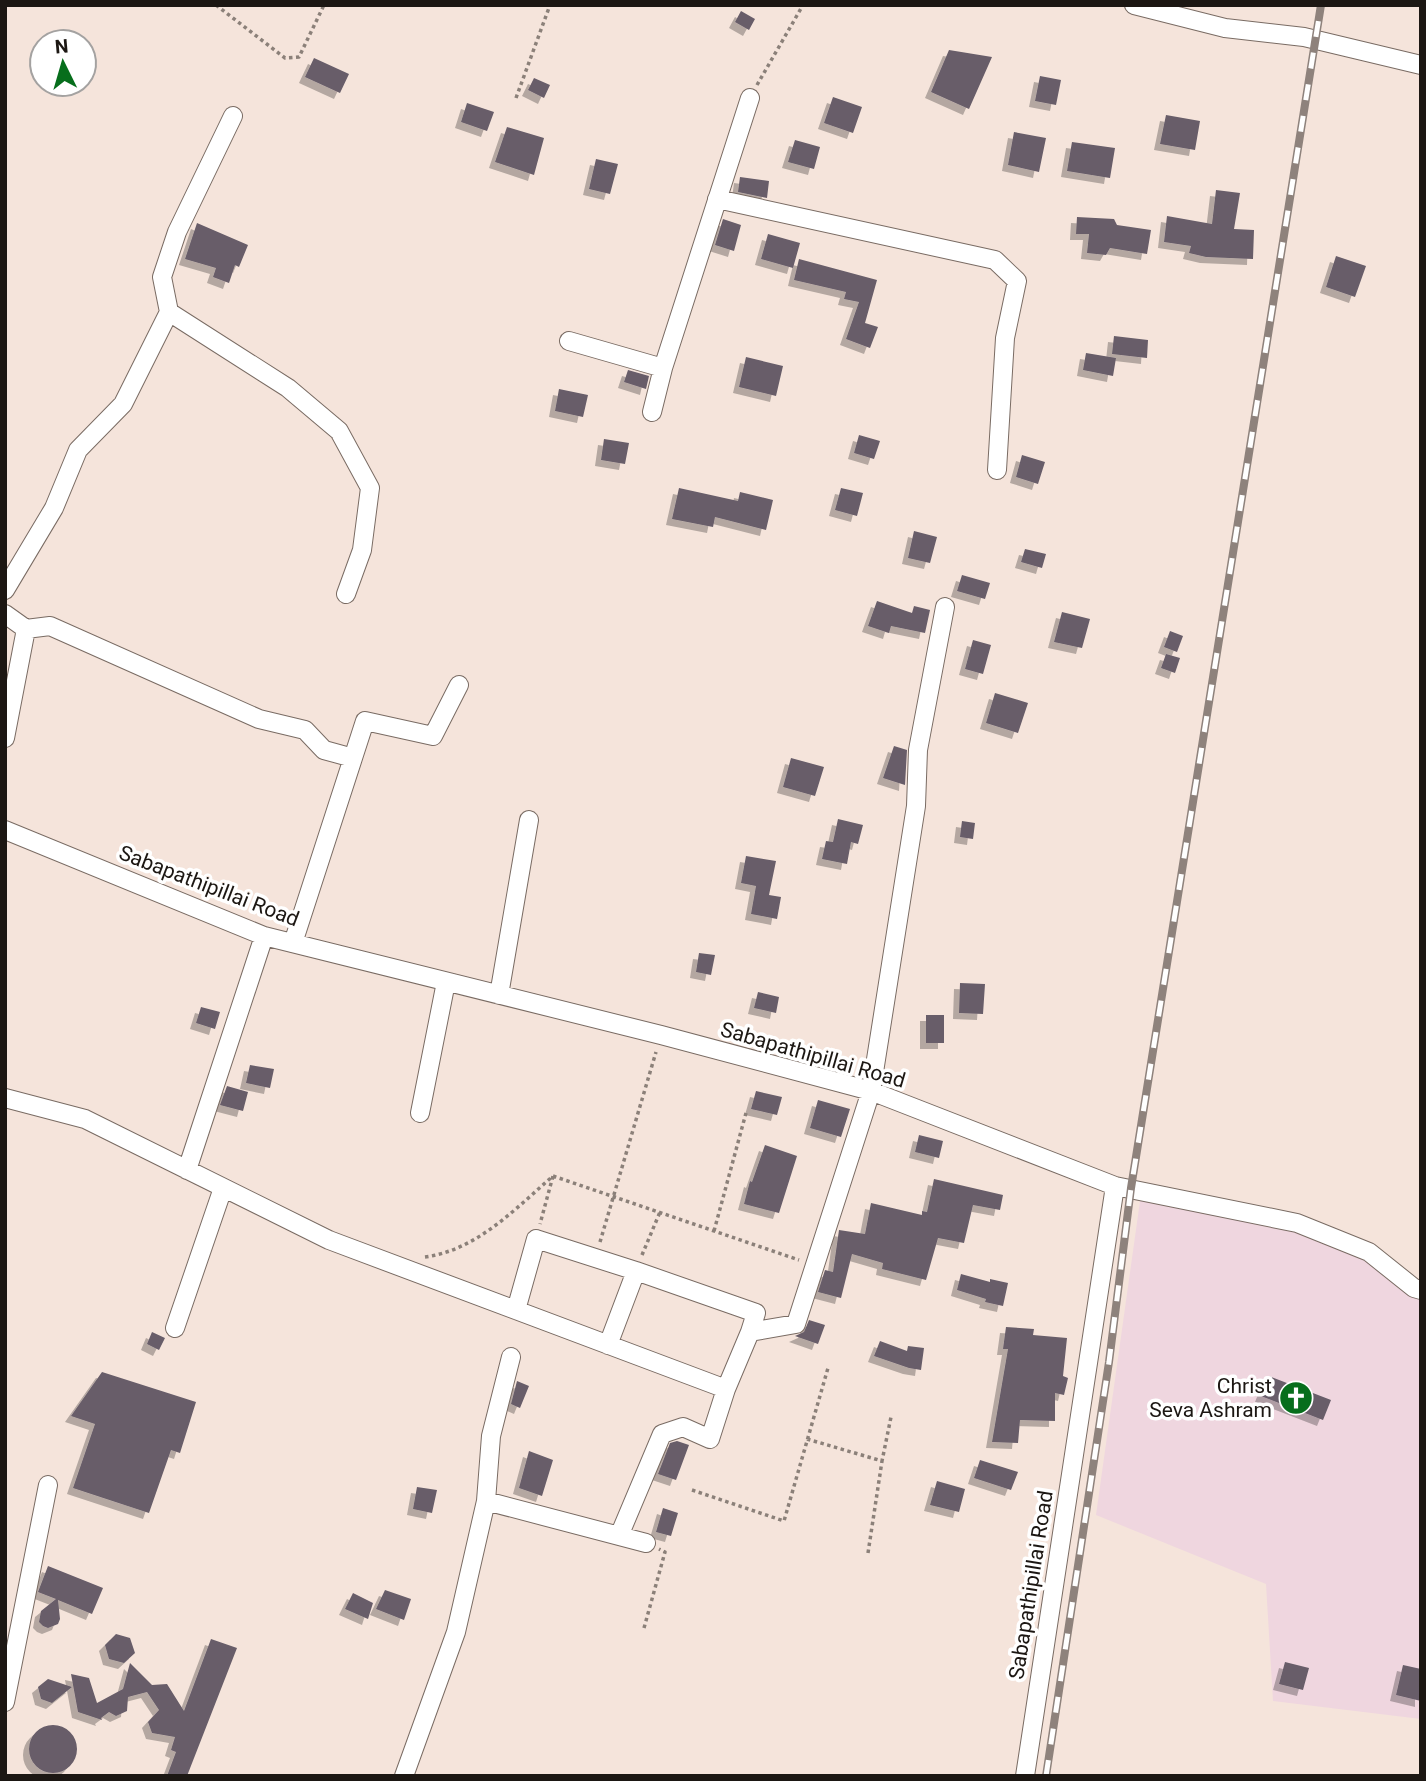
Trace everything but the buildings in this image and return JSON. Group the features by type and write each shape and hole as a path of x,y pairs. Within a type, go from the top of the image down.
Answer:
{"street":[{"path":"1134,5 1167,9 1226,28 1304,37 1421,65"},
{"path":"652,412 663,368 750,98"},
{"path":"5,590 54,508 78,450 123,404 170,312 162,277 177,232 233,116"},
{"path":"717,200 995,260 1017,281 1005,338 996,470"},
{"path":"170,312 288,388 339,432 370,488 362,550 346,594"},
{"path":"569,341 663,368"},
{"path":"750,1332 796,1324 871,1091 916,806 918,750 945,607"},
{"path":"5,614 26,629 50,626 259,719 305,730 324,750 353,758"},
{"path":"5,738 26,629"},
{"path":"293,943 365,721 433,736 459,685"},
{"path":"499,995 528,820"},
{"name":"Sabapathipillai Road","path":"5,830 264,936 661,1035 871,1091 1115,1186 1025,1776"},
{"path":"187,1170 264,936"},
{"path":"420,1113 446,982"},
{"path":"5,1098 85,1119 329,1240 726,1389"},
{"path":"1115,1186 1297,1223 1369,1252 1414,1288 1421,1290"},
{"path":"175,1328 223,1188"},
{"path":"516,1310 536,1239 756,1313 726,1389 710,1439 683,1426 662,1434 619,1536"},
{"path":"608,1345 636,1271"},
{"path":"404,1776 456,1632 486,1501 491,1436 511,1357"},
{"path":"5,1702 47,1485"},
{"path":"486,1501 646,1543"}],"path":[{"path":"216,5 285,58 299,57 324,5"},
{"path":"516,98 550,5"},
{"path":"750,98 803,5"},
{"path":"595,1258 661,1035"},
{"path":"714,1231 746,1113"},
{"path":"553,1175 815,1265"},
{"path":"536,1239 553,1175"},
{"path":"415,1258 443,1254 489,1231 553,1175"},
{"path":"636,1271 660,1212"},
{"path":"692,1490 783,1521 828,1368"},
{"path":"868,1553 891,1416"},
{"path":"807,1439 882,1461"},
{"path":"644,1628 665,1552 646,1543"}],"shaded area":[{"path":"1141,1194 1296,1227 1367,1255 1421,1294 1421,1719 1273,1701 1266,1584 1096,1515"}],"railway":[{"path":"1046,1776 1109,1362 1131,1188 1321,5"}],"place":[{"name":"Christ Seva Ashram","path":"1296,1398"}]}
